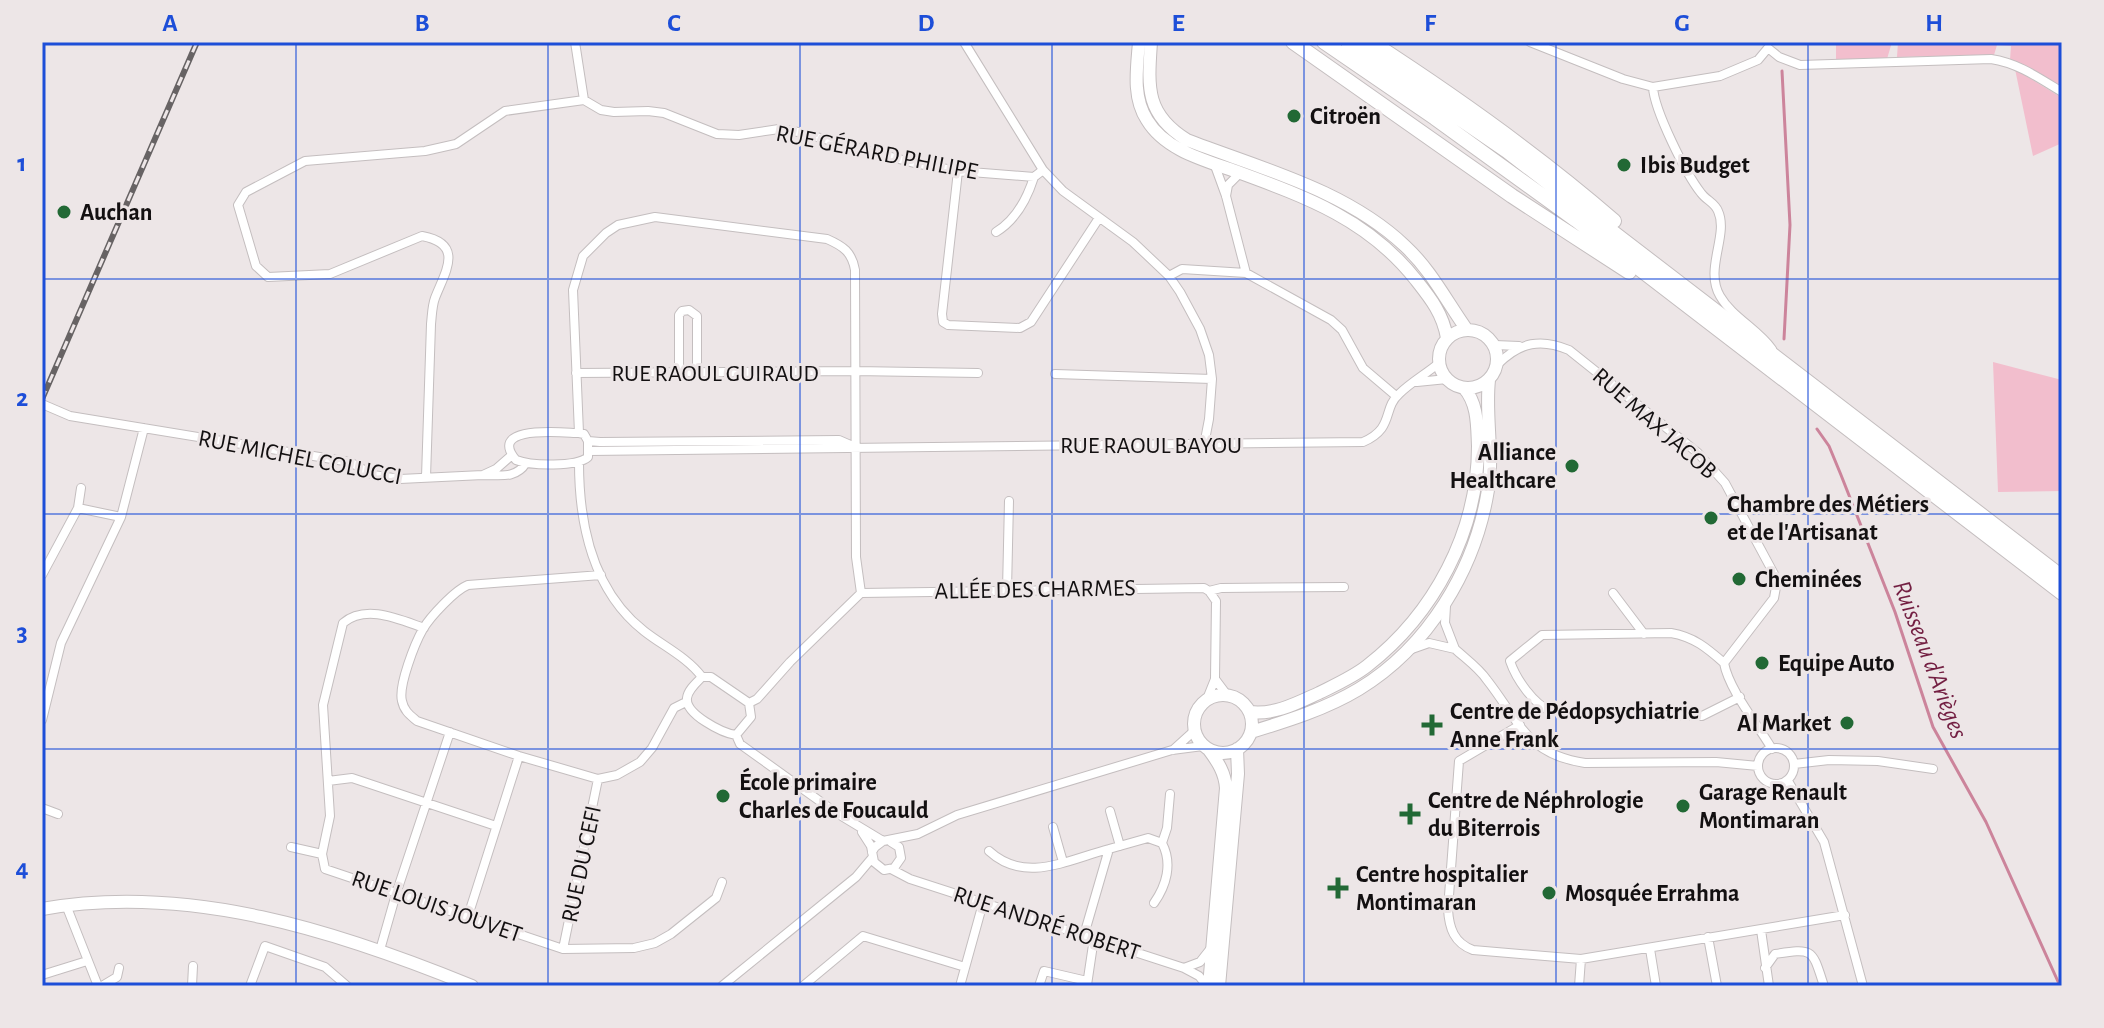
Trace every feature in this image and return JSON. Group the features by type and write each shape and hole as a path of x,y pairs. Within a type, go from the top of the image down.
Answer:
{"highway":[{"path":"1293,42 1512,196 1720,333"},
{"path":"1314,42 1435,118"},
{"path":"1324,42 1576,220 2062,593"},
{"path":"1348,42 1507,151 2062,577"},
{"path":"1371,42 1437,85 1572,185 1633,237 1678,282"}],"street":[{"path":"426,477 431,324 434,301 450,267 442,244 434,238 422,236 330,274 268,277 256,266 238,205 240,199 246,192 305,161 425,151 456,144 505,111 584,100 575,42"},
{"path":"964,42 1043,170 1063,191 1133,242 1169,276 1200,329 1209,355 1212,379 1204,445"},
{"path":"1139,42 1139,101 1146,119 1160,137 1177,148 1332,210 1364,229 1398,257 1443,319 1447,338 1439,354 1439,363 1447,379"},
{"path":"1151,42 1151,101 1172,131 1187,140 1326,194 1364,213 1407,247 1433,278 1467,330"},
{"path":"1530,42 1623,79 1653,87 1720,76 1758,60 1767,45 1779,57 1800,65 2005,61 2062,92"},
{"path":"1653,87 1654,102 1675,146 1701,194 1717,207 1720,219 1714,275 1720,297 1767,342 1782,362"},
{"name":"RUE GÉRARD PHILIPE","path":"584,100 601,110 664,113 717,134 739,135 779,129 914,163 958,171 1034,177"},
{"path":"1214,163 1246,273"},
{"path":"996,232 1008,225 1028,196 1034,177 1043,170"},
{"path":"958,171 942,314 943,322 948,325 1020,328 1031,322 1099,218"},
{"path":"1226,196 1228,185 1240,173"},
{"path":"579,433 573,290 583,256 594,243 618,225 655,217 827,239 840,245 853,260 856,557 861,593 757,699 749,703"},
{"path":"1169,276 1182,269 1246,273 1331,320 1342,330 1363,368 1396,396 1439,363"},
{"path":"679,374 679,315 689,310 697,316 697,373"},
{"path":"1447,338 1467,330 1481,333 1495,345 1498,364"},
{"name":"RUE MAX JACOB","path":"1495,345 1524,346 1549,341 1569,350 1698,453 1725,483 1774,574 1776,587 1774,598 1724,663"},
{"path":"1251,732 1331,704 1384,672 1407,651 1447,600 1469,558 1489,488 1489,380 1498,364 1524,346"},
{"name":"RUE RAOUL GUIRAUD","path":"576,373 978,373"},
{"path":"1055,374 1212,379"},
{"path":"1417,382 1447,379 1464,388 1473,388 1489,380"},
{"path":"1250,712 1271,713 1365,668 1421,612 1442,582 1468,518 1478,459 1476,410 1464,388"},
{"name":"RUE RAOUL BAYOU","path":"855,447 1363,442 1374,437 1386,425 1396,396"},
{"name":"RUE MICHEL COLUCCI","path":"42,404 70,416 350,462 379,476 514,475 520,473 526,463"},
{"path":"42,720 61,643 121,517 144,428"},
{"path":"579,433 584,434 588,441 588,457 579,463 526,463 512,455 511,444 517,435 579,433"},
{"path":"588,441 839,440 855,447"},
{"path":"589,451 840,450 855,447"},
{"path":"483,475 496,469 512,455"},
{"path":"579,463 582,520 588,544 616,602 641,629 694,666 702,677"},
{"path":"42,575 78,508 81,488"},
{"path":"1007,590 1009,501"},
{"path":"78,508 121,517"},
{"path":"601,575 460,588 424,628 401,687 401,700 406,712 417,721 598,779 617,775 640,762 652,748 674,708 686,702"},
{"name":"ALLÉE DES CHARMES","path":"861,593 1344,587"},
{"path":"1208,986 1226,788 1226,779 1218,762 1194,731 1195,713 1207,699 1215,679 1216,601 1209,591"},
{"path":"1613,593 1644,634"},
{"path":"1447,600 1445,623 1455,649 1485,677 1520,725 1547,753 1585,763 1716,762 1758,766"},
{"path":"322,854 330,816 323,705 343,623 362,612 395,618 424,628"},
{"path":"1740,697 1702,716 1551,711 1542,708 1510,661 1542,635 1671,633 1688,636 1724,663 1740,697 1772,749"},
{"path":"1407,651 1429,643 1455,649"},
{"path":"702,677 688,694 686,702 689,709 724,733 736,735"},
{"path":"702,677 711,677 749,703 751,717 736,735"},
{"path":"1215,679 1227,695"},
{"path":"722,986 856,877 875,847 918,834 957,815 1172,750 1206,748 1218,753 1237,749 1246,742 1251,732 1250,712 1238,699 1227,695 1207,699"},
{"path":"1520,725 1459,761 1448,909 1449,926 1459,942 1473,950 1581,959 1845,915"},
{"path":"1172,750 1194,731"},
{"path":"380,950 450,732"},
{"path":"736,735 740,744 859,828 901,851"},
{"path":"1778,748 1789,753 1794,764 1788,781 1777,785 1766,781 1758,766 1762,755 1778,748"},
{"path":"1219,986 1238,774 1237,749"},
{"path":"468,916 519,756"},
{"path":"1794,764 1829,760 1878,761 1933,769"},
{"path":"328,781 352,778 496,826"},
{"name":"RUE DU CEFI","path":"563,949 598,779"},
{"path":"1788,781 1824,842 1863,986"},
{"path":"1154,903 1165,887 1167,857 1162,843 1167,828 1170,794"},
{"path":"42,808 58,814"},
{"path":"1110,811 1120,846"},
{"path":"1053,827 1063,862"},
{"path":"859,828 876,866 887,870"},
{"path":"910,879 900,862 901,851 918,834"},
{"path":"989,851 1002,863 1030,870 1148,838 1162,843"},
{"name":"RUE LOUIS JOUVET","path":"291,847 322,854 325,869 563,949 634,948 655,943 716,898 722,882"},
{"path":"1084,935 1109,849"},
{"path":"856,877 887,870 900,862"},
{"name":"RUE ANDRÉ ROBERT","path":"887,870 1184,968 1199,976 1208,986"},
{"path":"42,909 107,901 172,903 270,919 380,950 472,986"},
{"path":"960,986 983,903"},
{"path":"66,905 100,986 117,977 119,968"},
{"path":"1761,930 1775,954"},
{"path":"1761,930 1769,986"},
{"path":"803,986 863,936 965,967"},
{"path":"1708,937 1717,986"},
{"path":"1039,986 1044,971 1087,984 1094,938"},
{"path":"250,986 265,946 325,967 347,986"},
{"path":"1184,968 1200,962 1212,947"},
{"path":"1650,949 1656,986"},
{"path":"1765,968 1775,954 1803,950 1811,954 1824,986"},
{"path":"1579,986 1581,959"},
{"path":"46,986 43,974 87,961"},
{"path":"192,986 193,966"}],"shaded area":[{"path":"1836,42 1892,42 1887,59 1836,59"},
{"path":"1898,42 2062,42 2062,88 2010,60 2011,46 1997,45 1994,55 1897,57"},
{"path":"2015,69 2062,98 2062,143 2033,156"},
{"path":"1993,362 2062,380 2062,491 1998,492"}],"waterway":[{"name":"Ruisseau d'Arièges","path":"1782,71 1790,225 1784,339"},
{"name":"Ruisseau d'Arièges","path":"1817,429 1829,446 1895,612 1933,727 1986,822 2060,986"}],"railway":[{"path":"42,399 197,42"}],"place":[{"name":"Citroën","path":"1294,116"},
{"name":"Ibis Budget","path":"1624,165"},
{"name":"Auchan","path":"64,212"},
{"name":"Alliance Healthcare","path":"1572,466"},
{"name":"Chambre des Métiers et de l'Artisanat","path":"1711,518"},
{"name":"Cheminées","path":"1739,579"},
{"name":"Equipe Auto","path":"1762,663"},
{"name":"Al Market","path":"1847,723"},
{"name":"Centre de Pédopsychiatrie Anne Frank","path":"1432,725"},
{"name":"École primaire Charles de Foucauld","path":"723,796"},
{"name":"Garage Renault Montimaran","path":"1683,806"},
{"name":"Centre de Néphrologie du Biterrois","path":"1410,814"},
{"name":"Centre hospitalier Montimaran","path":"1338,888"},
{"name":"Mosquée Errahma","path":"1549,893"}]}
